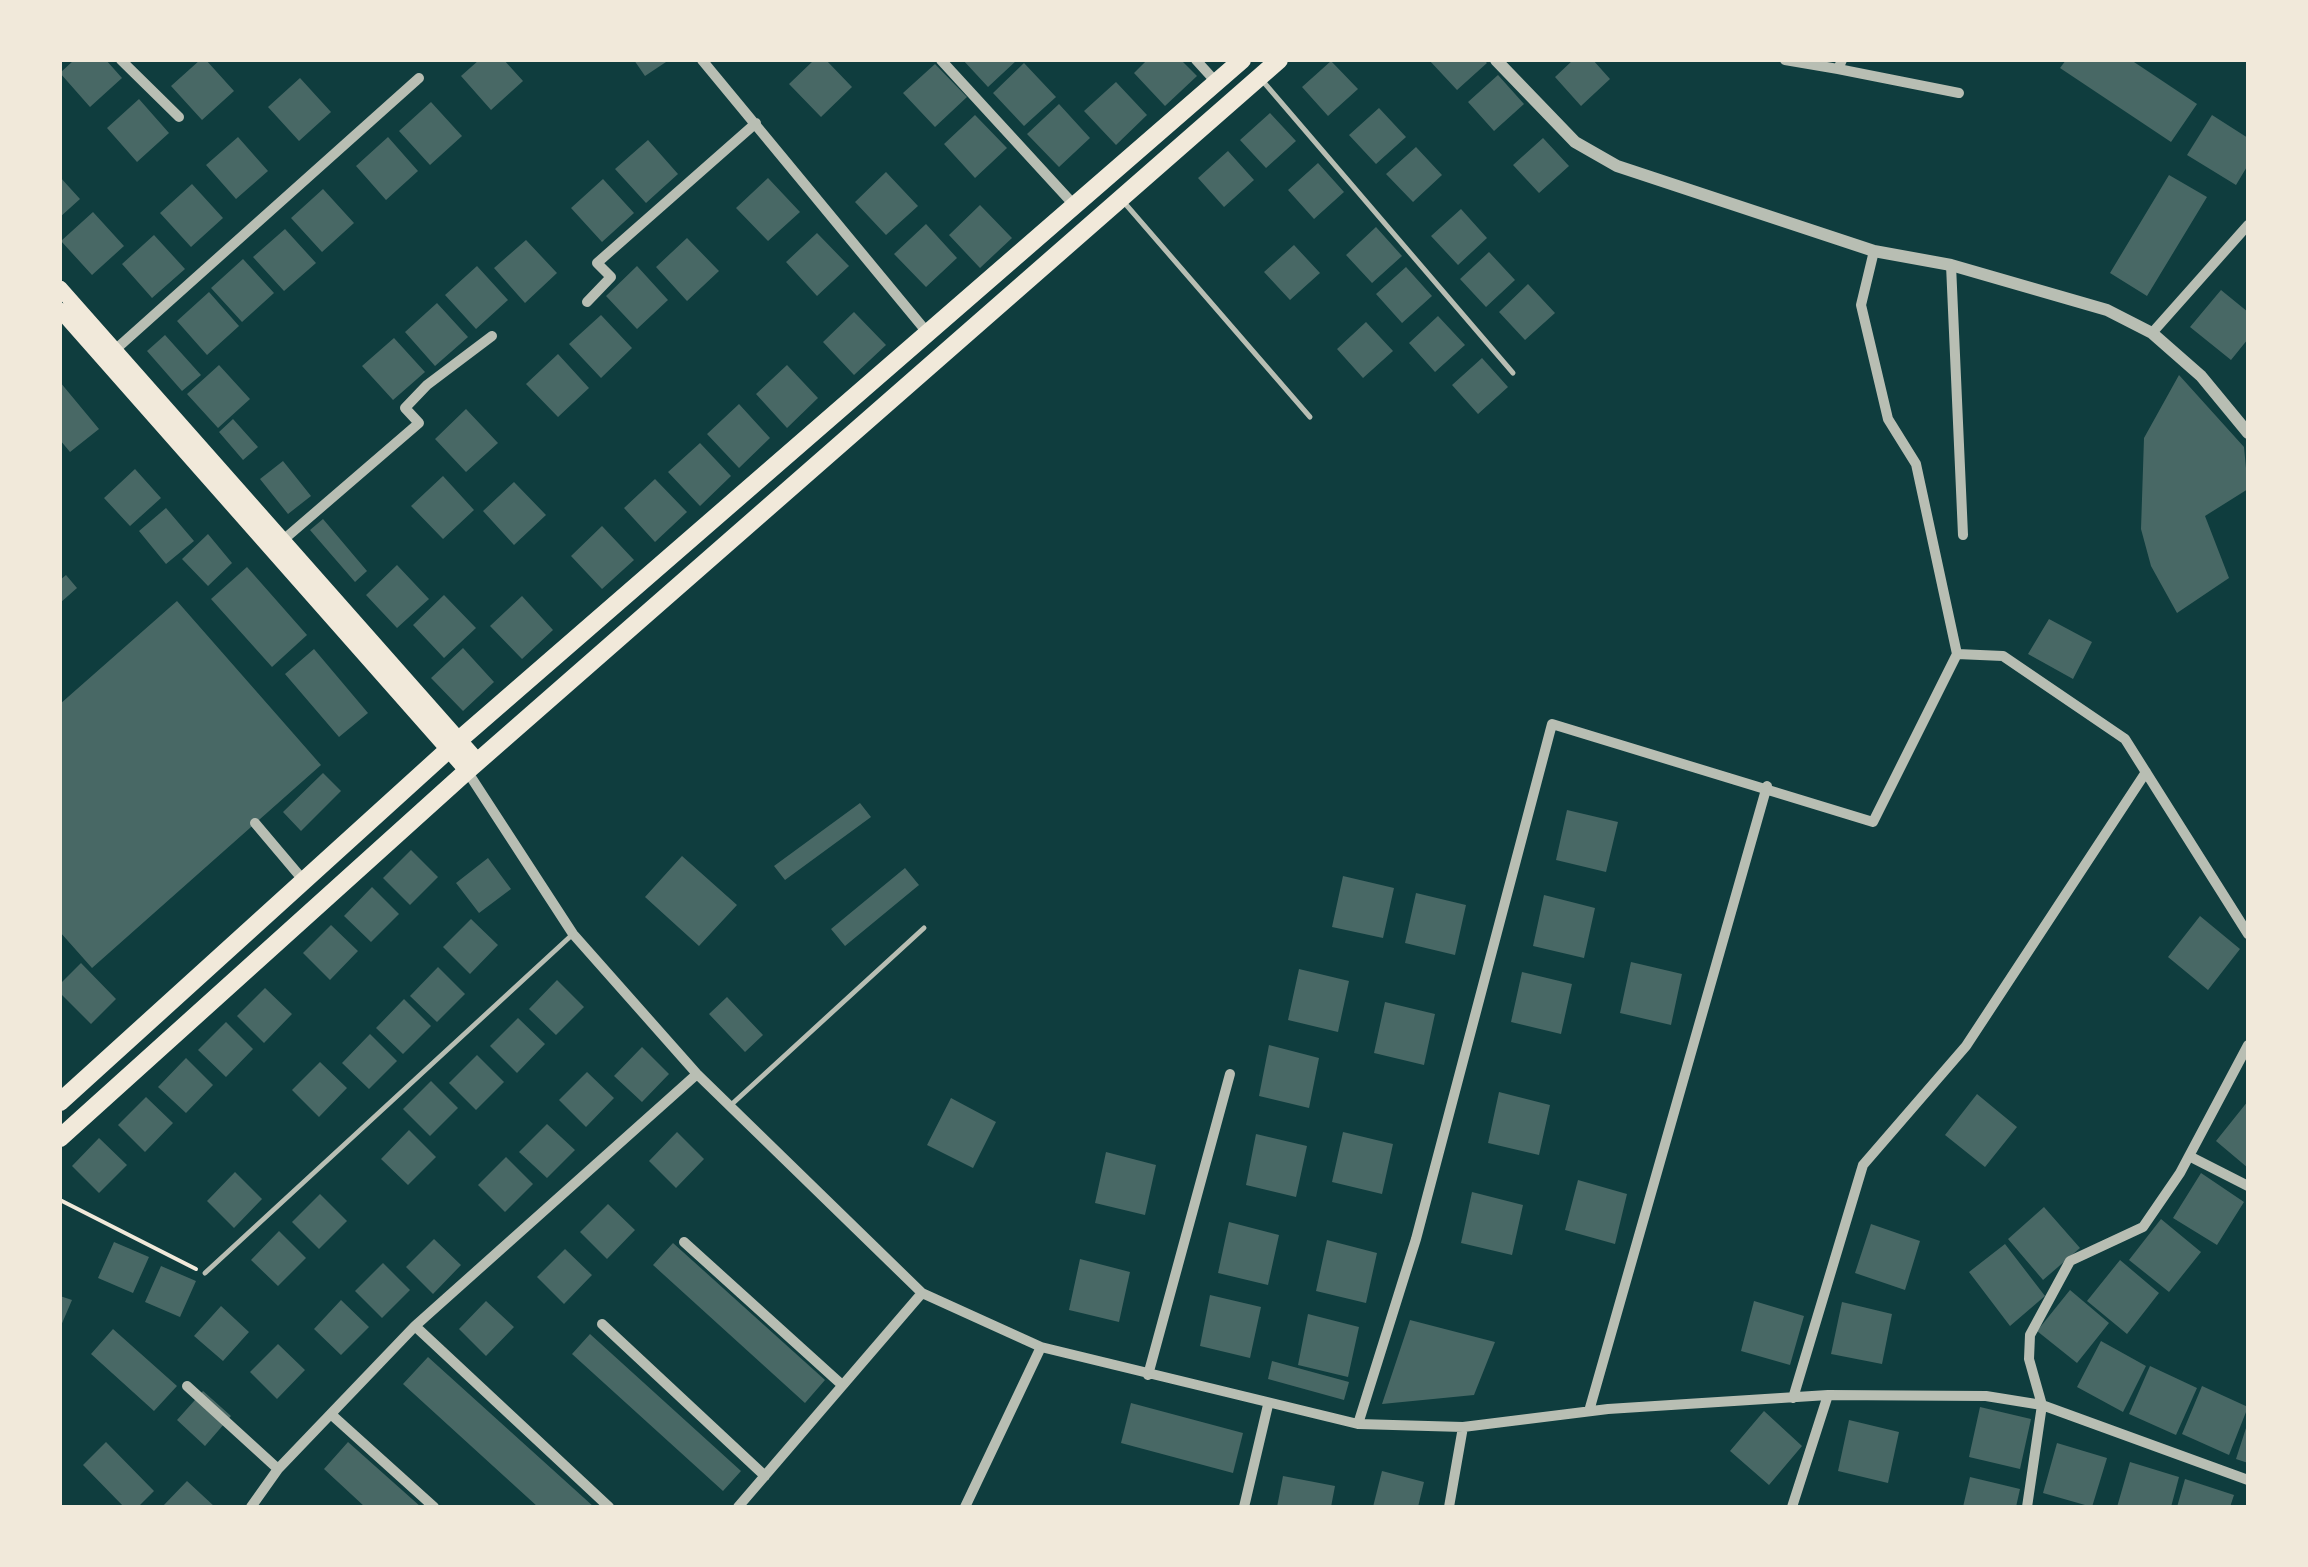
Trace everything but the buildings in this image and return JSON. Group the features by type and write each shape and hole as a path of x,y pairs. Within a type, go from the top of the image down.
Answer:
{"highway":[{"path":"60,1102 454,745 1242,60"},
{"path":"60,1138 472,766 1279,60"}],"main road":[{"path":"60,288 472,766"},
{"path":"60,310 454,745"}],"street":[{"path":"121,60 179,117"},
{"path":"702,60 926,332"},
{"path":"942,60 1075,206"},
{"path":"1196,60 1216,82"},
{"path":"1496,60 1575,142 1617,166 1874,252 1951,265 2107,310 2152,333 2200,376 2248,433"},
{"path":"1785,60 1840,65 1959,92"},
{"path":"116,350 419,78"},
{"path":"587,302 610,277 597,263 756,123"},
{"path":"2152,333 2248,225"},
{"path":"1358,1424 1416,1240 1552,724 1767,786 1873,822 1957,654 1916,464 1888,420 1861,306 1874,252"},
{"path":"1951,265 1962,535"},
{"path":"282,541 418,423 405,408 426,385 492,336"},
{"path":"1957,654 2003,656 2125,740 2248,934"},
{"path":"472,766 574,934 697,1074 922,1292 1040,1347 1358,1424 1463,1427 1589,1410 1828,1396 1986,1396 2042,1405 2248,1480"},
{"path":"1793,1398 1864,1165 1966,1046 2146,772"},
{"path":"1589,1410 1767,786"},
{"path":"254,822 304,881"},
{"path":"2026,1507 2042,1405 2029,1359 2030,1335 2070,1261 2142,1227 2189,1156 2248,1045"},
{"path":"252,1506 278,1470 415,1326 697,1074"},
{"path":"1148,1374 1230,1074"},
{"path":"2189,1156 2248,1186"},
{"path":"684,1242 841,1384"},
{"path":"738,1507 922,1292"},
{"path":"602,1324 765,1476"},
{"path":"415,1326 609,1507"},
{"path":"965,1507 1040,1347"},
{"path":"187,1386 278,1470"},
{"path":"1792,1507 1828,1396"},
{"path":"1244,1507 1268,1405"},
{"path":"333,1416 434,1507"},
{"path":"1449,1507 1463,1427"}],"lane":[{"path":"1260,77 1512,373"},
{"path":"1120,198 1310,417"},
{"path":"730,1106 924,928"},
{"path":"205,1273 574,934"}],"path":[{"path":"60,1200 205,1273"}]}
